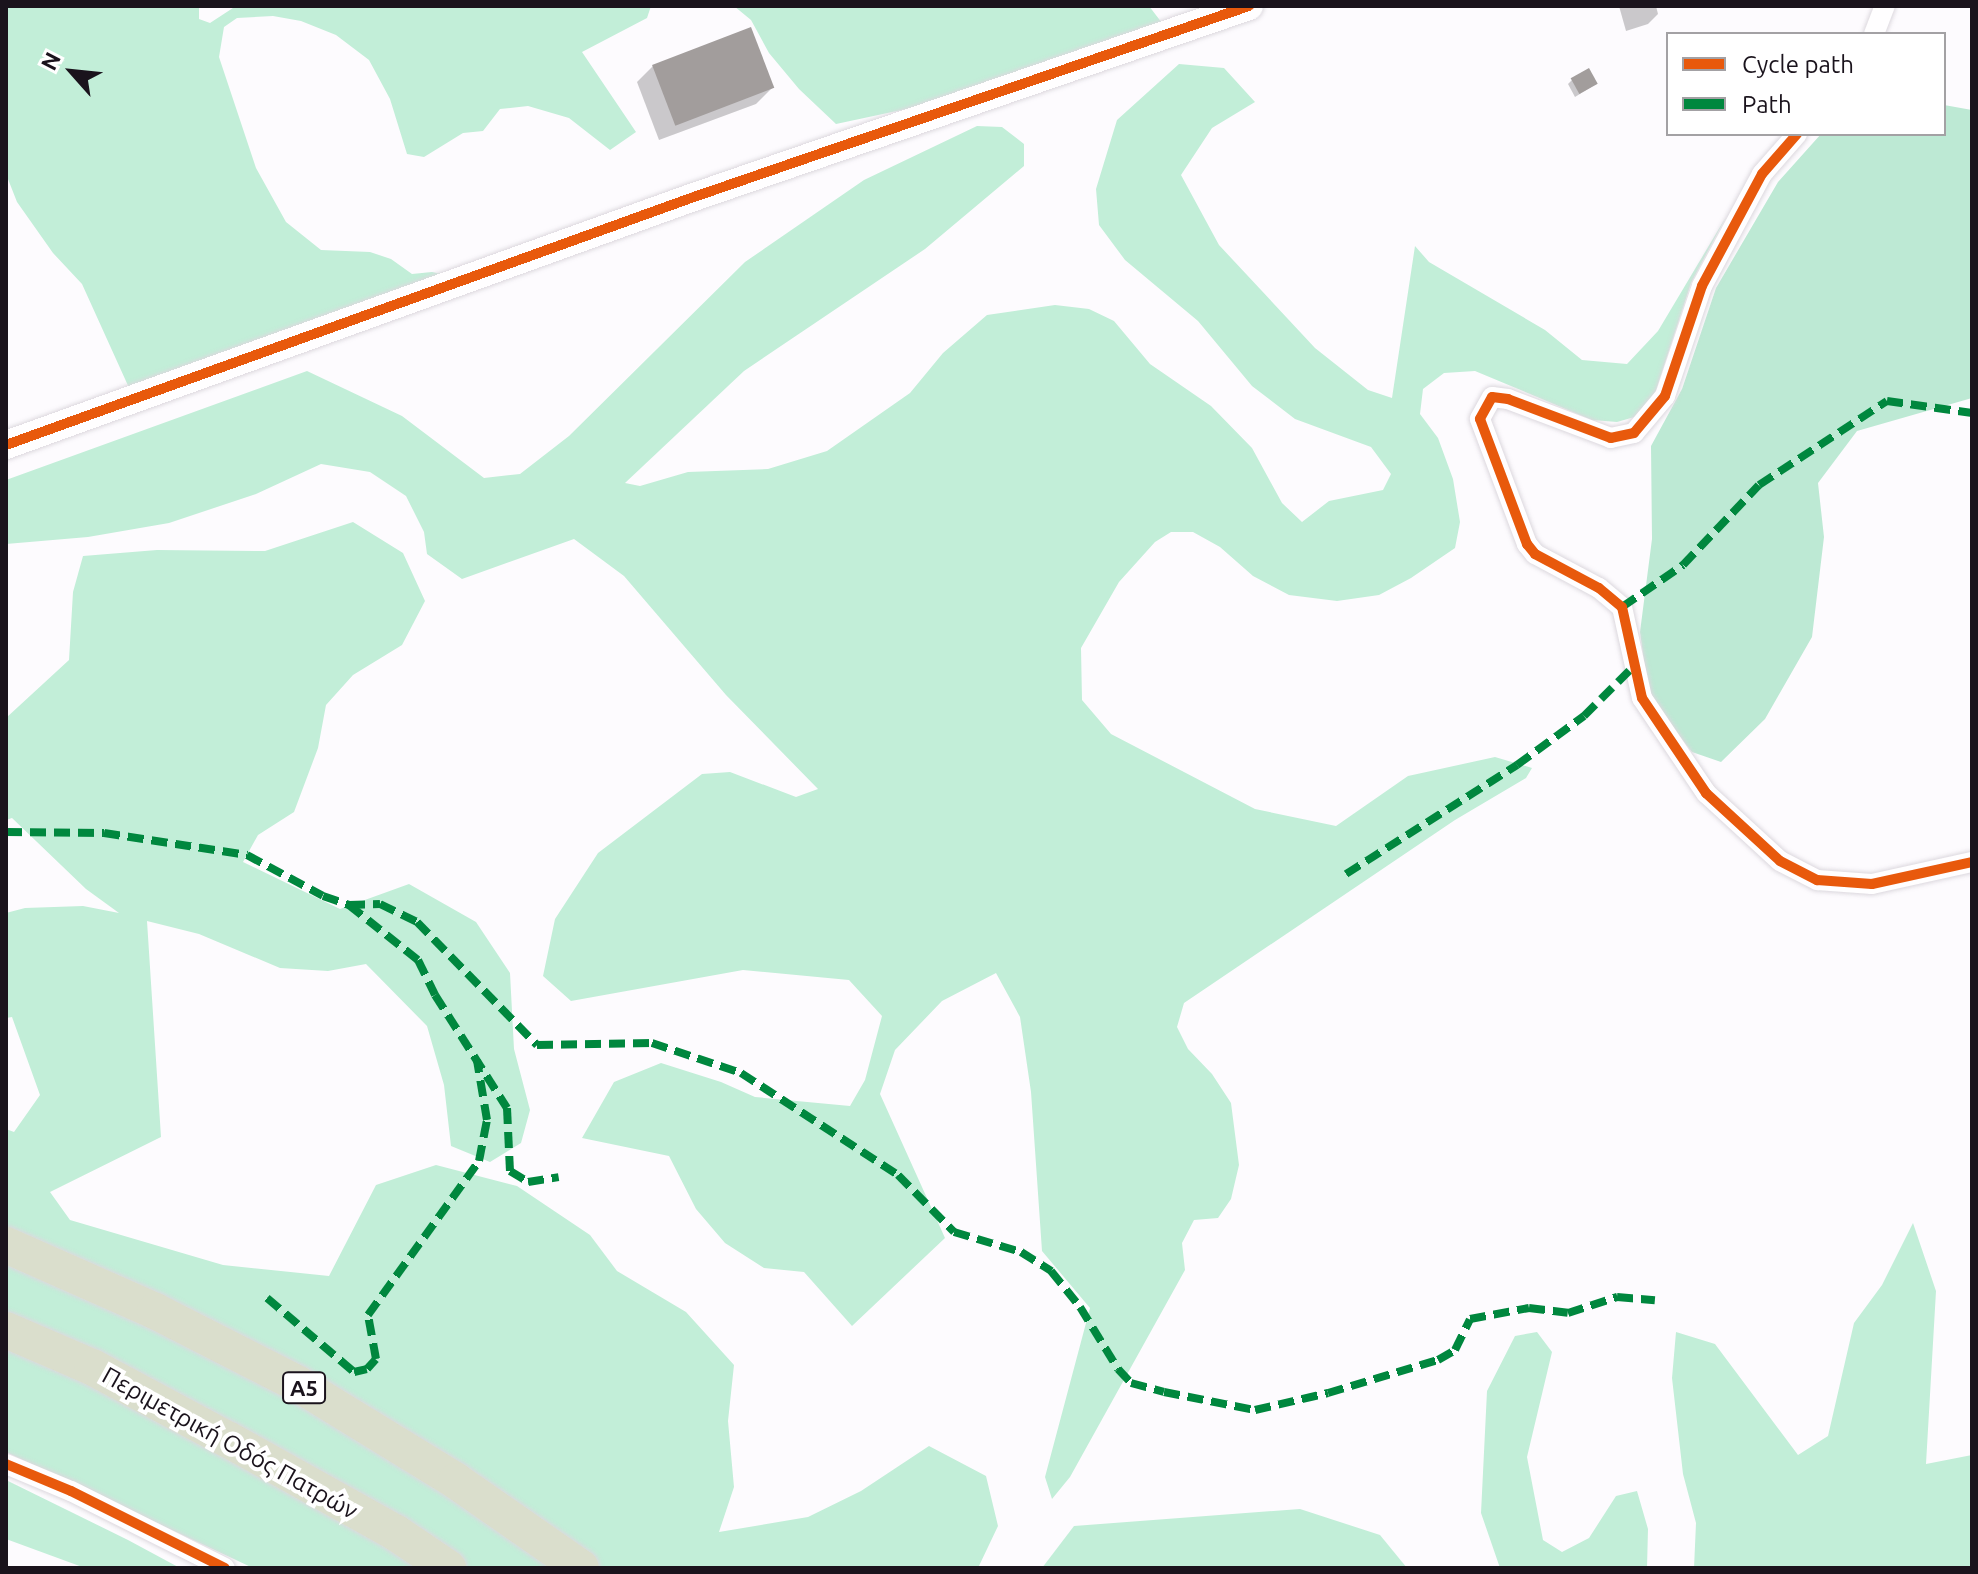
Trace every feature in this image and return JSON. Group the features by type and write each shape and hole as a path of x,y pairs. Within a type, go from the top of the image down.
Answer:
{"highway":[{"name":"Α5","path":"6,1245 155,1311 298,1384 469,1489 581,1568"},
{"name":"Περιμετρική Οδός Πατρών","path":"6,1330 92,1367 229,1440 396,1533 448,1568"}],"street":[{"path":"6,445 691,198 1249,6"},
{"path":"1875,32 1885,6"},
{"path":"1795,136 1762,174 1702,286 1665,396 1634,433 1611,438 1508,399 1492,397 1480,419 1527,544 1535,554 1599,588 1622,607 1642,698 1706,793 1780,861 1817,880 1872,884 1972,862"},
{"path":"6,1464 71,1491 225,1568"}],"green space":[{"path":"6,6 199,6 199,19 210,23 236,6 651,6 647,18 582,52 636,132 610,150 569,118 528,106 500,109 483,131 463,133 424,157 407,154 390,99 369,60 336,35 301,21 273,16 237,18 224,27 219,57 256,168 286,222 321,250 370,252 391,259 412,274 432,272 456,277 130,390 82,284 53,253 17,202 6,174"},
{"path":"734,6 1149,6 1162,23 911,108 836,124 799,89 769,53 751,20"},
{"path":"1179,64 1224,68 1255,102 1212,128 1181,175 1219,245 1315,348 1368,390 1392,398 1415,246 1429,262 1545,330 1582,360 1627,364 1658,331 1726,217 1691,283 1655,393 1638,416 1617,422 1592,420 1475,371 1444,373 1423,389 1420,414 1438,438 1453,479 1460,522 1455,548 1411,578 1379,595 1337,601 1289,595 1253,576 1220,547 1193,532 1171,532 1155,542 1119,582 1081,648 1082,700 1111,734 1255,809 1336,826 1408,776 1495,757 1532,768 1526,778 1455,820 1184,1003 1177,1027 1188,1049 1212,1074 1231,1103 1239,1165 1231,1199 1218,1218 1194,1220 1182,1243 1185,1270 1070,1477 1052,1499 1045,1477 1090,1308 1042,1251 1031,1092 1020,1017 996,973 942,1001 895,1050 880,1094 945,1238 852,1326 804,1272 764,1268 725,1243 696,1209 669,1156 582,1138 614,1082 661,1063 721,1082 755,1097 850,1106 865,1080 882,1016 849,980 743,970 571,1001 543,976 555,919 598,853 702,774 730,772 796,797 818,789 726,695 624,576 574,539 462,579 427,554 424,532 406,496 370,472 321,464 256,494 169,523 88,537 6,544 6,480 307,371 402,416 484,478 520,474 569,436 745,262 864,180 977,126 1002,127 1024,144 1024,166 925,249 744,371 625,483 640,486 688,472 768,469 827,451 910,393 943,353 987,315 1055,305 1089,309 1114,321 1150,364 1211,406 1252,448 1282,503 1302,522 1329,501 1383,490 1391,474 1371,447 1295,419 1252,386 1198,321 1125,260 1099,225 1096,189 1117,120"},
{"path":"1946,105 1972,110 1972,398 1857,431 1818,483 1824,537 1812,637 1765,719 1721,762 1692,752 1649,697 1640,632 1652,539 1651,446 1682,389 1716,288 1778,182 1819,136 1946,136"},
{"path":"353,522 403,553 425,601 402,645 353,675 326,705 318,748 294,812 258,835 243,862 340,909 409,884 476,922 510,973 514,1049 530,1110 521,1143 490,1162 451,1146 444,1085 427,1026 366,964 328,971 280,968 199,934 147,921 161,1137 50,1192 70,1220 223,1265 329,1276 376,1185 436,1165 517,1186 590,1235 617,1271 686,1312 734,1365 728,1421 734,1487 719,1532 808,1517 861,1491 929,1446 986,1476 998,1526 978,1568 253,1568 6,1452 6,1129 14,1132 40,1095 12,1017 6,1018 6,913 25,908 83,906 119,913 86,889 12,818 6,820 6,718 69,660 73,592 83,556 157,550 265,551"},
{"path":"1913,1223 1936,1291 1926,1464 1972,1455 1972,1568 1694,1568 1696,1523 1683,1474 1672,1378 1676,1332 1715,1344 1798,1455 1828,1436 1854,1323 1882,1285"},
{"path":"1537,1332 1552,1352 1527,1457 1543,1540 1562,1552 1589,1538 1616,1496 1637,1491 1648,1529 1647,1568 1500,1568 1481,1513 1487,1391 1515,1336"},
{"path":"6,1480 180,1568 85,1568 6,1539"},
{"path":"1300,1509 1380,1535 1407,1568 1042,1568 1074,1526"}],"building":[{"path":"751,27 774,88 675,126 652,65"},
{"path":"1589,68 1598,84 1579,94 1571,78"}],"marked path":[{"path":"1622,607 1683,565 1759,485 1887,401 1972,413"},
{"path":"1346,874 1517,765 1584,716 1634,666"},
{"path":"6,832 104,833 247,855 323,896 349,905 380,904 417,922 537,1045 652,1043 741,1073 898,1175 954,1232 1021,1252 1051,1271 1080,1307 1118,1369 1131,1383 1255,1410 1328,1393 1438,1360 1455,1350 1470,1319 1529,1308 1568,1313 1617,1297 1655,1300"},
{"path":"349,905 418,960 435,995 507,1108 510,1171 528,1182 559,1177"},
{"path":"267,1298 354,1372 367,1369 376,1359 368,1315 479,1161 487,1120 477,1060"}],"cycle path":[{"path":"6,445 691,198 1249,6"},
{"path":"1795,136 1762,174 1702,286 1665,396 1634,433 1611,438 1508,399 1492,397 1480,419 1527,544 1535,554 1599,588 1622,607 1642,698 1706,793 1780,861 1817,880 1872,884 1972,862"},
{"path":"6,1464 71,1491 225,1568"}]}
